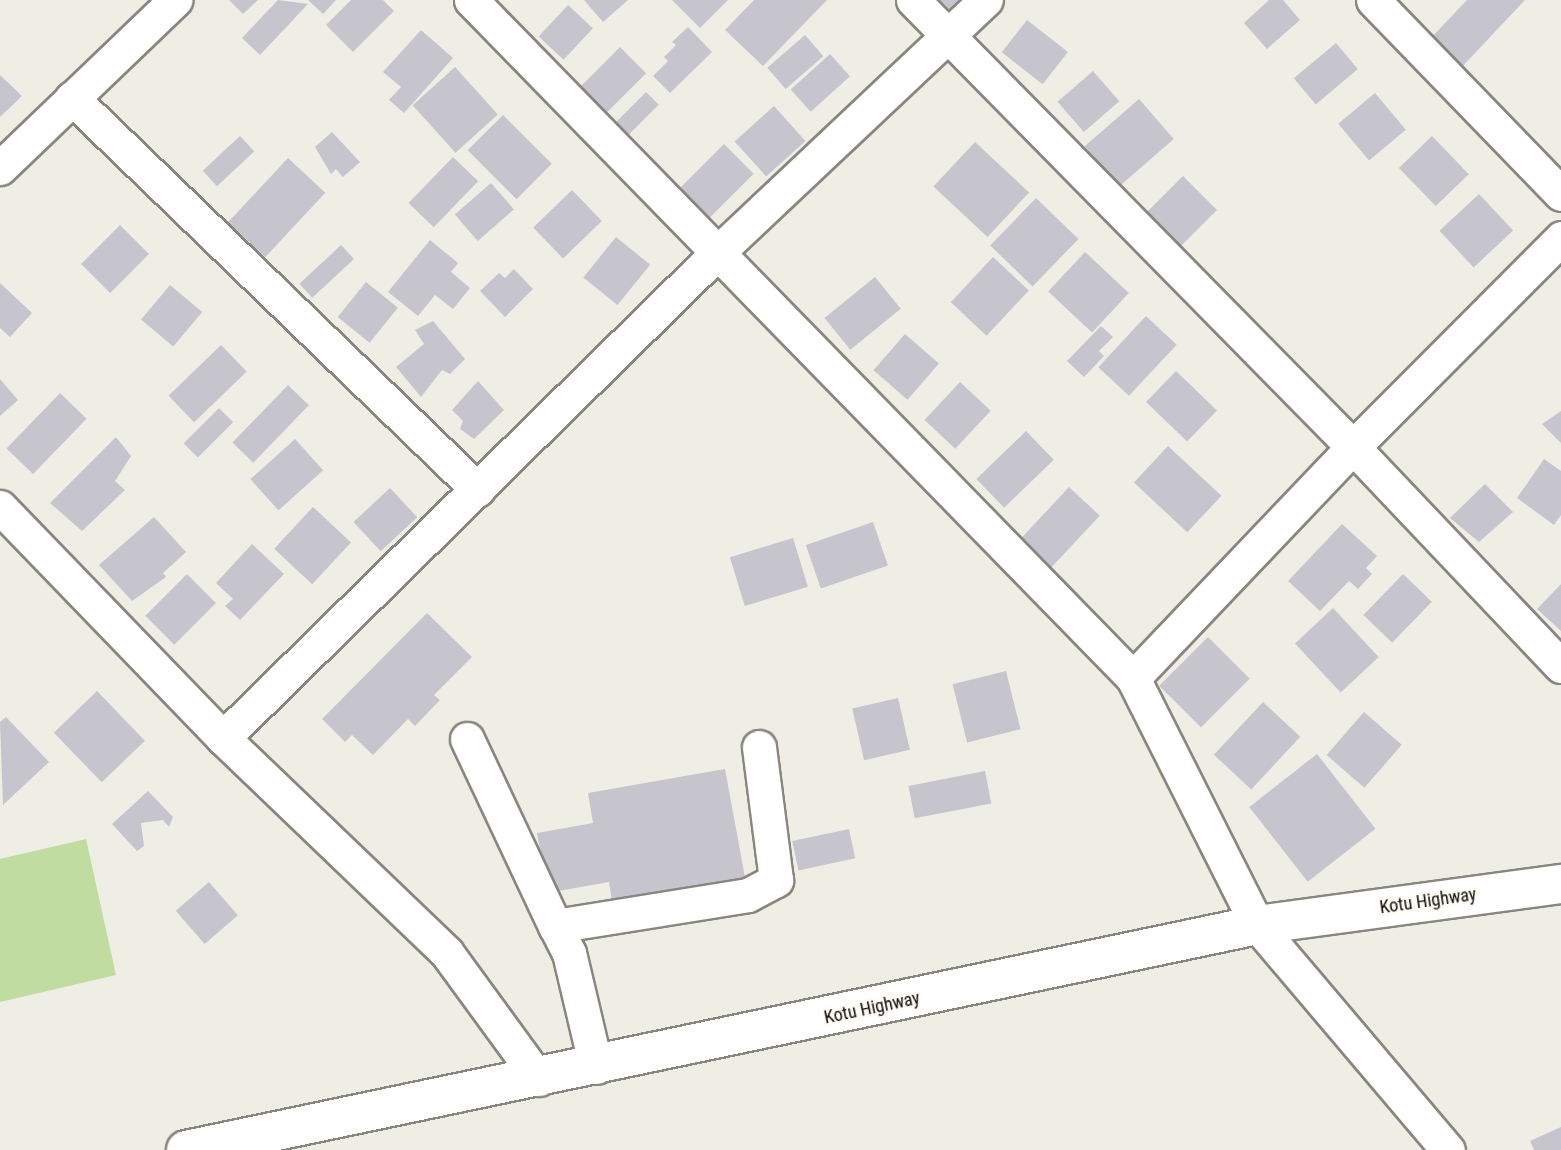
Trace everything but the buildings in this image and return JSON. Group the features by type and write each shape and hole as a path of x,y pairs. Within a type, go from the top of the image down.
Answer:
{"street":[{"path":"0,168 175,0"},
{"path":"471,0 715,255 1133,678 1257,925 1448,1150"},
{"path":"913,0 1353,447 1561,666"},
{"path":"223,738 715,255 986,0"},
{"path":"1373,0 1561,194"},
{"path":"72,98 478,490"},
{"path":"1133,678 1353,447 1561,238"},
{"path":"0,507 223,738 447,953 539,1079"},
{"path":"467,739 569,953 596,1067"},
{"path":"555,926 748,895 776,880 759,747"},
{"name":"Kotu Highway","path":"186,1150 539,1079 1257,925 1561,884"}],"green space":[{"path":"86,839 116,975 0,1002 0,859"}]}
